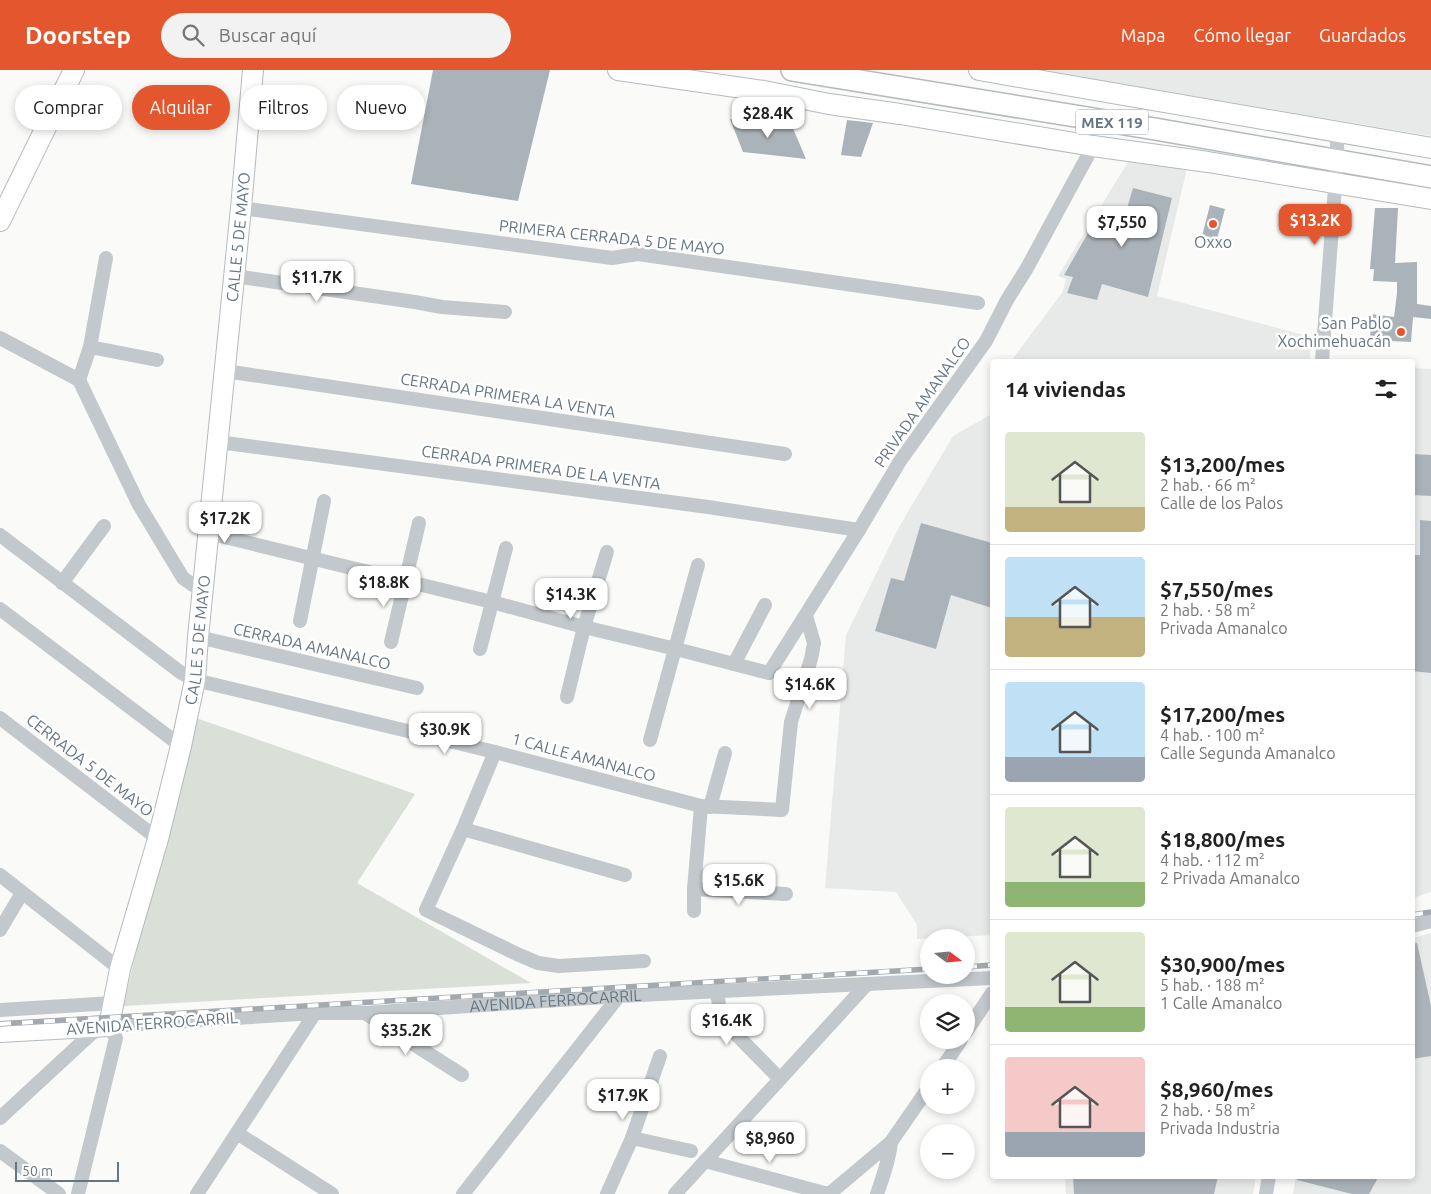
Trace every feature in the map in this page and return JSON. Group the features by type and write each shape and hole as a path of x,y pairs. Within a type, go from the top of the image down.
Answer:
{"main road":[{"path":"0,221 74,70"},
{"name":"CALLE 5 DE MAYO","path":"109,1026 120,969 158,839 195,680 253,70"},
{"path":"618,70 764,91 829,104 1335,182 1431,199"},
{"name":"MEX 119","path":"792,70 1155,129 1431,177"},
{"path":"979,70 1431,148"},
{"name":"AVENIDA FERROCARRIL","path":"0,1032 109,1026"}],"street":[{"path":"1322,359 1337,161 1337,131"},
{"name":"PRIVADA AMANALCO","path":"734,664 770,673 900,461 986,341 1094,146"},
{"name":"PRIMERA CERRADA 5 DE MAYO","path":"241,208 612,258 638,254 978,303"},
{"path":"80,380 90,347 106,258"},
{"path":"234,276 442,307 505,312"},
{"path":"0,338 80,380 138,505 183,578 193,585 203,588"},
{"path":"90,347 157,360"},
{"name":"CERRADA PRIMERA LA VENTA","path":"225,371 786,454"},
{"name":"CERRADA PRIMERA DE LA VENTA","path":"218,442 698,505 859,530"},
{"path":"300,621 324,501"},
{"path":"391,642 419,523"},
{"path":"62,583 104,526"},
{"path":"208,533 492,602 584,628 734,664 765,605"},
{"name":"1 CALLE AMANALCO","path":"0,535 180,672 195,680 495,752 706,806 782,810 791,722 814,644 806,616"},
{"path":"480,649 506,548"},
{"path":"567,697 584,628 607,552"},
{"path":"650,740 698,565"},
{"path":"0,609 181,746"},
{"name":"CERRADA AMANALCO","path":"198,637 417,688"},
{"name":"CERRADA 5 DE MAYO","path":"0,718 158,839"},
{"path":"495,752 426,910 538,963 559,966 644,961"},
{"path":"694,911 694,889 706,806 725,753"},
{"path":"463,829 626,874"},
{"path":"0,875 120,969"},
{"path":"694,889 786,894"},
{"path":"0,930 22,892"},
{"path":"1415,925 1431,921"},
{"name":"AVENIDA FERROCARRIL","path":"109,1026 619,996 990,978"},
{"path":"675,1194 868,984"},
{"path":"716,991 721,1019 780,1079"},
{"path":"463,1194 619,996"},
{"path":"975,1018 990,996"},
{"path":"0,1010 113,1003"},
{"path":"365,1012 462,1074"},
{"path":"197,1194 315,1013"},
{"path":"0,1118 92,1033 109,1026 116,1038 78,1194"},
{"path":"607,1194 632,1138 660,1056"},
{"path":"705,1161 828,1194 891,1142 920,1099"},
{"path":"237,1133 332,1194"},
{"path":"632,1138 691,1151"},
{"path":"877,1194 885,1171 891,1142"},
{"path":"0,1151 58,1194"},
{"path":"1266,1194 1268,1179"}],"shaded area":[{"path":"1037,70 1431,70 1431,136"},
{"path":"1131,157 1187,168 1157,296 1311,337 1310,359 1012,359 1062,293 1066,279 1058,276"},
{"path":"1415,368 1431,369 1431,892 1415,897"},
{"path":"990,415 990,935 975,936 975,929 920,929 920,939 917,939 917,925 896,892 825,888 846,635 899,527 953,436"},
{"path":"193,717 415,794 357,883 531,983 123,1006"},
{"path":"1431,933 1431,1194 1293,1194 1296,1179 1415,1179 1415,937"},
{"path":"1065,1179 1256,1179 1253,1194 1066,1194"}],"building":[{"path":"433,70 550,70 518,201 411,184 421,130 425,130 425,111"},
{"path":"730,119 792,126 806,159 743,152"},
{"path":"847,120 873,123 861,157 841,155"},
{"path":"1133,188 1172,198 1148,297 1102,284 1097,300 1067,293 1073,277 1064,275 1103,207 1126,212"},
{"name":"Oxxo","path":"1210,205 1225,209 1216,243 1201,240"},
{"path":"1375,208 1398,208 1395,263 1417,262 1417,304 1431,306 1431,319 1413,317 1411,342 1370,340 1371,314 1394,317 1397,293 1397,282 1373,281 1374,269 1370,269"},
{"path":"1415,454 1431,455 1431,496 1415,495"},
{"path":"1420,520 1431,521 1431,673 1415,671 1415,555 1420,555"},
{"path":"921,523 990,542 990,607 951,595 936,649 875,631 891,578 904,581"},
{"path":"1415,943 1417,943 1431,1006 1431,1056 1415,1059"},
{"path":"1073,1179 1217,1179 1214,1194 1074,1194"},
{"path":"1377,1179 1369,1194 1352,1194 1297,1180"}],"railway":[{"path":"1415,915 1431,912"},
{"path":"975,966 990,965"},
{"path":"0,1024 920,970"}],"place":[{"name":"Oxxo","path":"1213,224"},
{"name":"San Pablo Xochimehuacán","path":"1401,332"}]}
